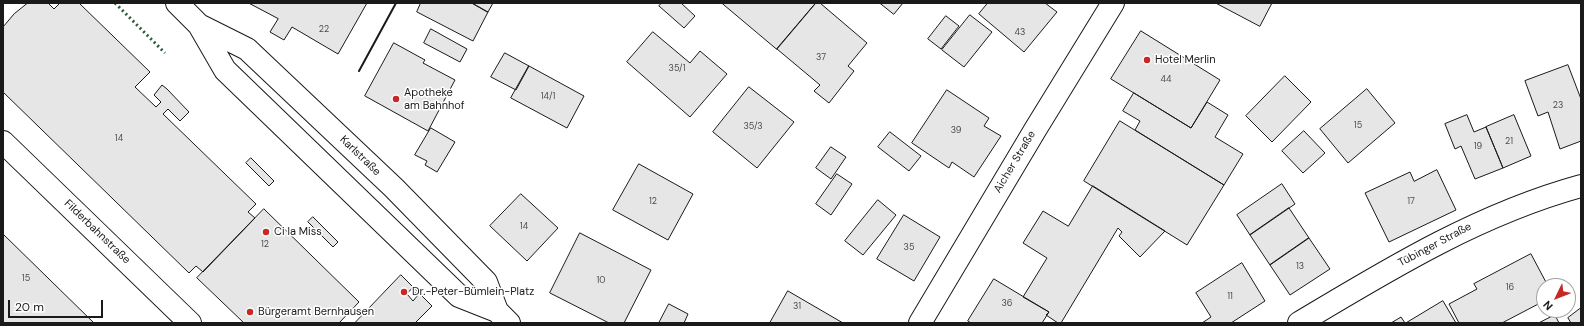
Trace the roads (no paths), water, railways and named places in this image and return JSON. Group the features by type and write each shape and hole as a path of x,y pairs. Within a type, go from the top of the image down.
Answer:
{"main road":[{"name":"Karlstraße","path":"177,3 200,24 247,49 394,188 486,282 503,317"},
{"name":"Aicher Straße","path":"920,323 1038,124 1113,3"},
{"name":"Karlstraße","path":"200,24 225,70 459,296 503,317"},
{"path":"282,124 278,117 278,108 284,103 291,101 311,110"},
{"name":"Filderbahnstraße","path":"3,142 66,201 190,323"},
{"name":"Tübinger Straße","path":"1299,323 1426,249 1468,228 1532,202 1581,186"},
{"path":"369,209 381,209 388,207 394,188"}],"place":[{"name":"Hotel Merlin","path":"1147,60"},
{"name":"Apotheke am Bahnhof","path":"396,99"},
{"name":"Ci la Miss","path":"266,232"},
{"name":"Dr.-Peter-Bümlein-Platz","path":"404,292"},
{"name":"Bürgeramt Bernhausen","path":"250,312"}]}
